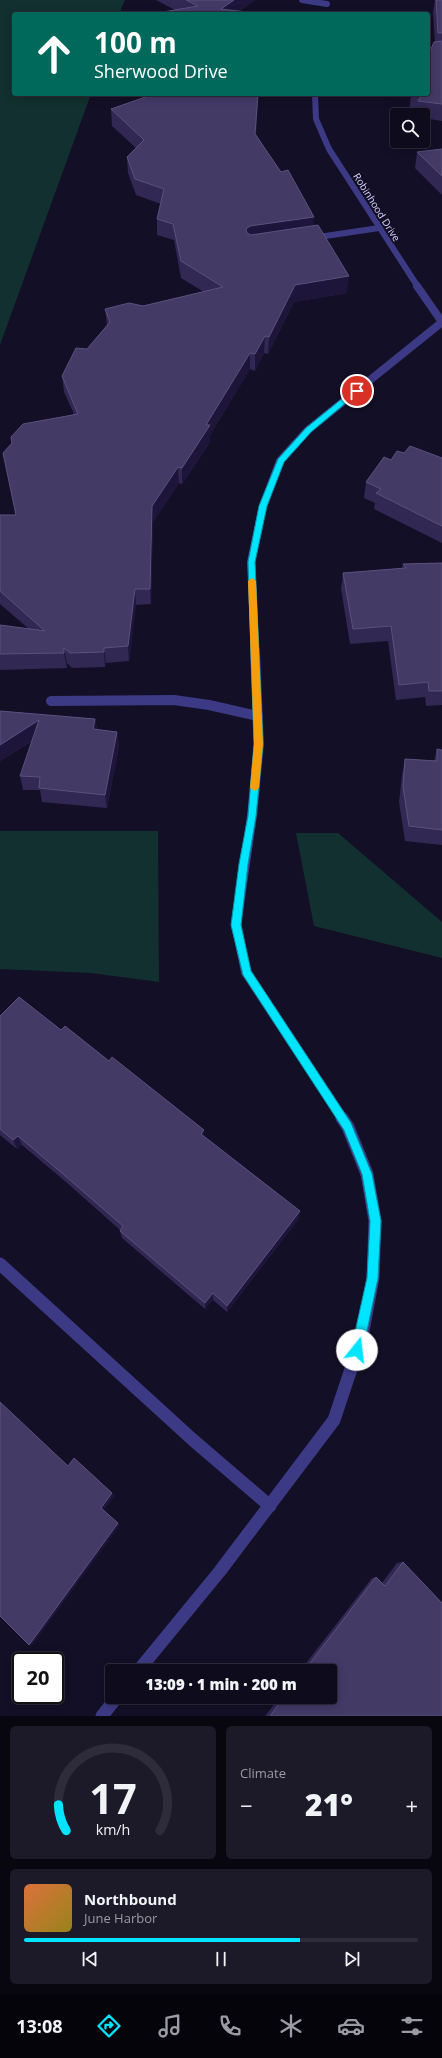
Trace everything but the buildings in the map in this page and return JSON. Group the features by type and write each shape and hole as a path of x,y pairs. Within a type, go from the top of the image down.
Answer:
{"street":[{"path":"302,0 327,4"},
{"path":"430,53 442,53"},
{"name":"Robinhood Drive","path":"315,96 316,119 329,149 379,228 442,322"},
{"path":"303,239 379,228"},
{"path":"144,1664 270,1506 334,1420 362,1336 373,1278 375,1221 367,1174 348,1127 246,972 236,925 252,816 259,744 252,562 263,506 280,461 308,430 442,322"},
{"path":"51,701 174,700 209,705 258,716"},
{"path":"0,1264 193,1440 270,1506"},
{"path":"102,1716 111,1704"}],"green space":[{"path":"0,0 125,0 120,12 12,12 12,96 90,96 0,345"},
{"path":"0,831 158,831 159,982 91,973 0,969"},
{"path":"296,833 338,833 442,922 442,958 314,926"}],"slow traffic":[{"path":"252,581 259,744 255,788"}],"route":[{"path":"357,391 308,430 280,461 263,506 252,562 259,744 252,816 236,925 246,972 348,1127 367,1174 375,1221 373,1278 362,1336 357,1350"}]}
